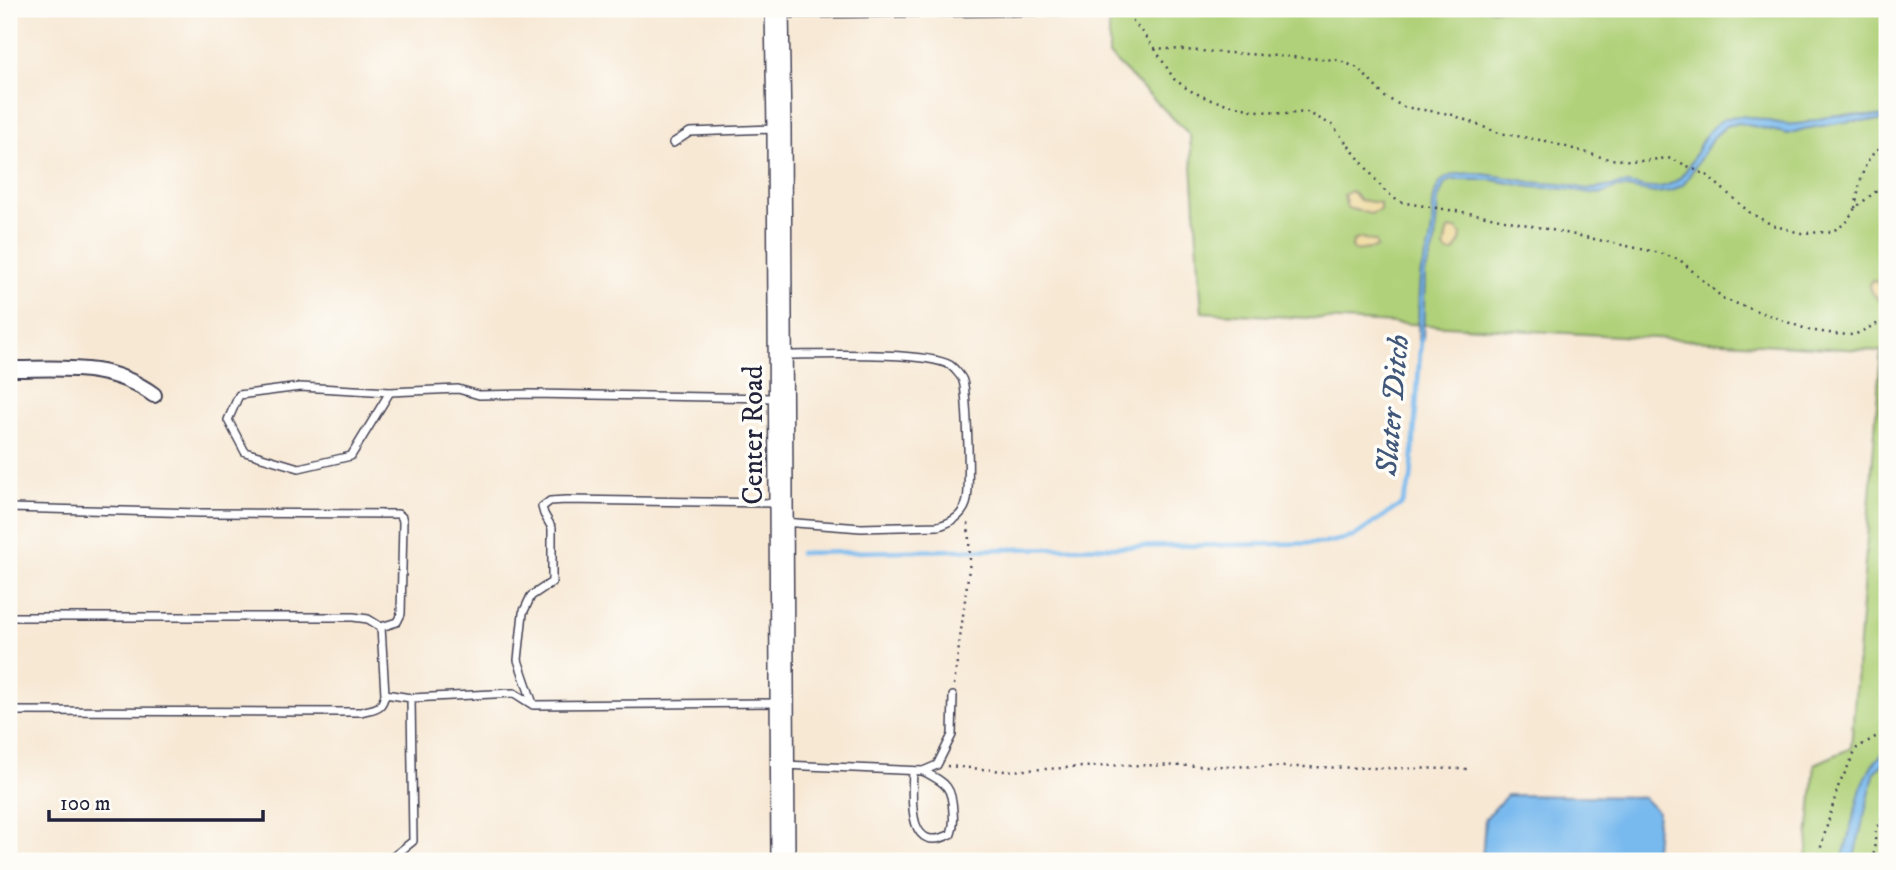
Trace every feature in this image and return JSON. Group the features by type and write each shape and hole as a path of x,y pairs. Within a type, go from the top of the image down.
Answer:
{"main road":[{"name":"Center Road","path":"776,11 781,355 783,861"}],"street":[{"path":"9,369 95,370 124,377 154,395"}],"lane":[{"path":"776,11 1097,11"},
{"path":"673,142 690,132 779,129"},
{"path":"533,705 518,660 523,613 531,596 552,582 552,528 542,507 550,501 782,513 861,528 938,526 947,524 959,515 966,504 969,486 963,380 950,365 923,357 781,355"},
{"path":"390,392 351,456 299,468 245,452 228,420 239,395 300,387 390,392 458,389 479,396 531,394 781,398"},
{"path":"9,508 398,514 403,522 401,614 397,622 381,627 368,619 353,617 9,617"},
{"path":"9,711 361,712 383,703 385,694 381,627"},
{"path":"385,694 411,698 514,693 533,705 783,703"},
{"path":"784,765 923,771 937,765 952,735 953,696"},
{"path":"388,861 413,841 411,698"},
{"path":"913,771 912,808 917,829 933,839 943,839 951,834 954,827 950,789 923,771"}],"path":[{"path":"1124,9 1174,79 1189,90 1211,100 1252,110 1285,114 1307,112 1318,116 1332,125 1384,190 1399,202 1591,238 1680,260 1724,299 1809,330 1854,335 1887,319"},
{"path":"1154,48 1338,60 1358,68 1385,97 1404,107 1450,114 1499,133 1546,141 1608,159 1640,161 1668,158 1682,163 1700,171 1760,219 1800,233 1831,232 1846,223 1855,208 1864,168 1874,153 1887,146"},
{"path":"1855,208 1875,192 1887,190"},
{"path":"953,696 970,561 969,537"},
{"path":"1817,861 1838,787 1857,748 1887,730"},
{"path":"937,765 1005,771 1124,765 1467,769"},
{"path":"1873,861 1876,831 1887,806"}],"green space":[{"path":"1109,9 1887,9 1887,861 1806,861 1815,764 1851,748 1881,351 1202,312 1190,135 1109,55"}],"sand":[{"path":"1351,191 1360,200 1380,203 1380,210 1371,214 1347,208 1344,195"},
{"path":"1449,229 1456,229 1461,234 1460,243 1454,252 1447,252 1444,248"},
{"path":"1361,238 1376,242 1377,248 1354,251 1353,241"},
{"path":"1872,280 1878,282 1886,291 1886,302 1880,301 1870,290"}],"water":[{"path":"1838,115 1887,117 1887,121 1852,121 1788,134 1739,123 1726,126 1713,138 1684,184 1672,191 1655,193 1616,188 1602,194 1531,187 1493,180 1452,180 1444,185 1438,200 1435,243 1425,274 1423,341 1418,340 1421,271 1430,240 1434,198 1443,180 1473,173 1589,189 1625,184 1651,188 1666,186 1685,172 1709,130 1726,118 1743,116 1793,124"},
{"path":"1887,749 1887,760 1875,771 1853,861 1842,861 1861,788 1872,765"},
{"path":"1507,795 1643,797 1658,812 1654,861 1482,861 1485,819"}],"waterway":[{"name":"Slater Ditch","path":"800,553 1325,543 1353,537 1402,504 1411,480 1421,337"}]}
